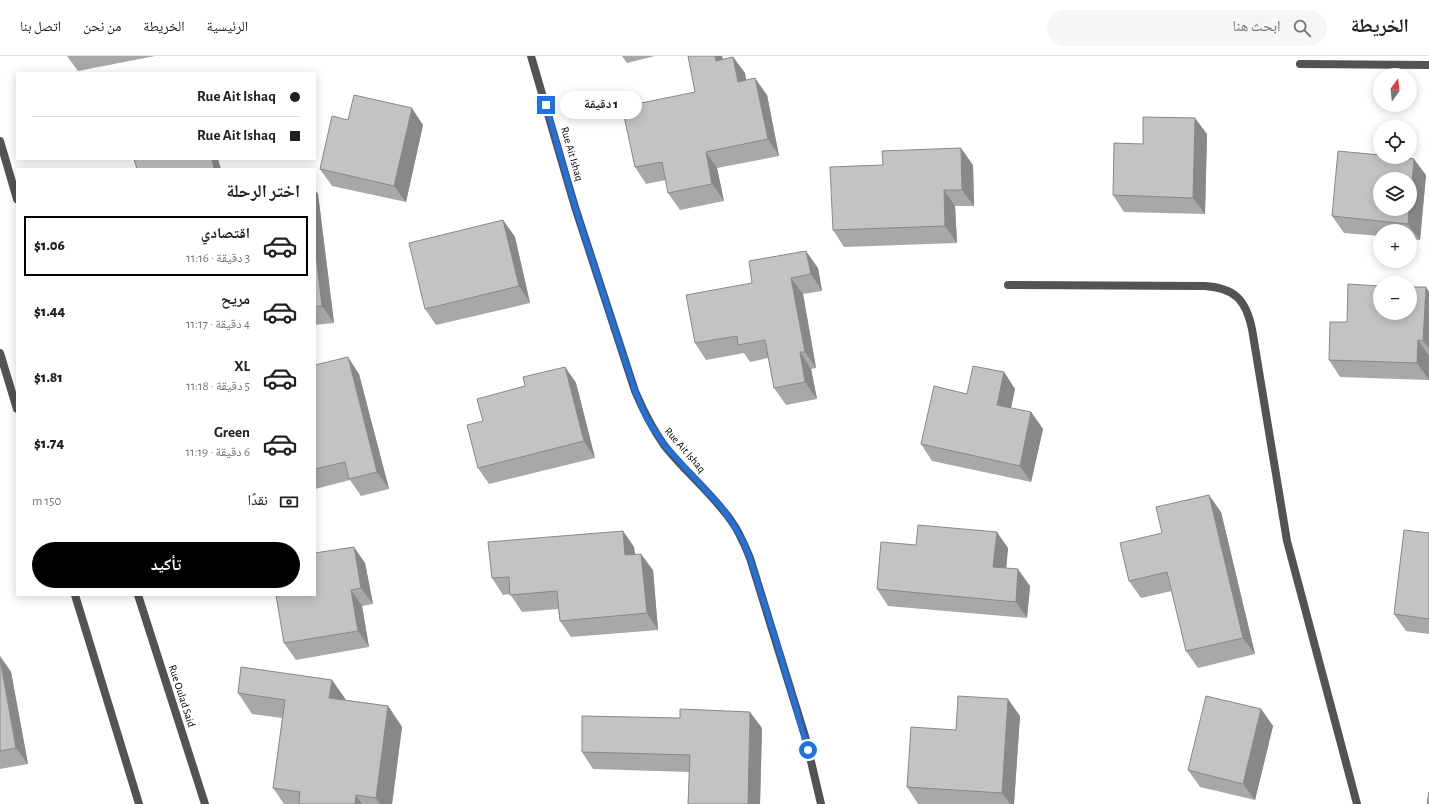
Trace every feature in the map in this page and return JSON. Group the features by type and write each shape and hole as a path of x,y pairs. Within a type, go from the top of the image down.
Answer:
{"street":[{"name":"Rue Ait Ishaq","path":"531,56 575,207 635,391 647,419 665,446 722,508 743,541 752,565 805,736 821,804"},
{"path":"1300,64 1429,65"},
{"path":"0,141 16,196"},
{"path":"1008,284 1212,286 1232,292 1243,302 1249,315 1252,328 1287,541 1357,804"},
{"path":"0,353 16,406"},
{"path":"75,596 139,804"},
{"name":"Rue Oulad Said","path":"138,596 205,804"}],"building":[{"path":"688,56 715,56 716,61 733,57 738,82 755,78 768,139 706,152 712,184 668,193 662,162 635,167 622,107 695,92"},
{"path":"354,95 412,108 394,186 320,169 332,116 348,120"},
{"path":"1143,117 1195,118 1193,198 1113,195 1114,143 1143,144"},
{"path":"961,148 962,190 944,190 945,226 833,230 830,167 883,165 882,151"},
{"path":"1338,151 1373,154 1373,164 1414,164 1413,172 1373,172 1373,216 1409,216 1408,224 1332,216"},
{"path":"134,160 212,160 214,168 137,168"},
{"path":"503,220 519,286 425,309 409,243"},
{"path":"806,251 811,274 791,278 805,352 800,352 805,382 774,388 765,340 738,345 737,336 695,343 686,295 752,283 749,261"},
{"path":"316,255 322,306 316,307"},
{"path":"1348,284 1373,286 1373,320 1417,320 1417,287 1426,287 1423,341 1418,340 1417,363 1329,360 1330,322 1347,322"},
{"path":"348,357 377,472 349,479 345,462 316,469 316,365"},
{"path":"973,366 1004,372 997,405 1031,412 1020,466 921,444 934,386 967,394"},
{"path":"565,367 584,441 478,468 467,425 483,421 477,399 525,386 523,377"},
{"path":"1209,495 1243,638 1186,651 1167,572 1129,581 1120,543 1162,533 1156,507"},
{"path":"918,525 997,532 993,567 1018,569 1016,602 877,589 881,542 916,545"},
{"path":"1404,530 1429,533 1429,619 1394,614"},
{"path":"623,531 625,555 641,554 647,613 560,621 557,591 510,595 509,577 492,578 488,542"},
{"path":"354,547 361,588 351,590 358,631 284,643 276,596 316,596 316,553"},
{"path":"0,659 16,748 0,751"},
{"path":"241,667 332,680 329,698 388,706 376,798 356,795 355,804 299,804 300,792 273,788 285,700 238,693"},
{"path":"958,696 1008,699 1002,793 907,787 911,727 956,730"},
{"path":"1206,696 1261,709 1243,784 1188,770"},
{"path":"680,709 750,712 748,804 688,804 690,755 582,752 582,716 680,718"},
{"path":"1429,792 1429,804 1427,804"}],"route":[{"path":"546,105 575,207 635,391 647,419 665,446 722,508 743,541 750,558 778,647 808,750"}]}
